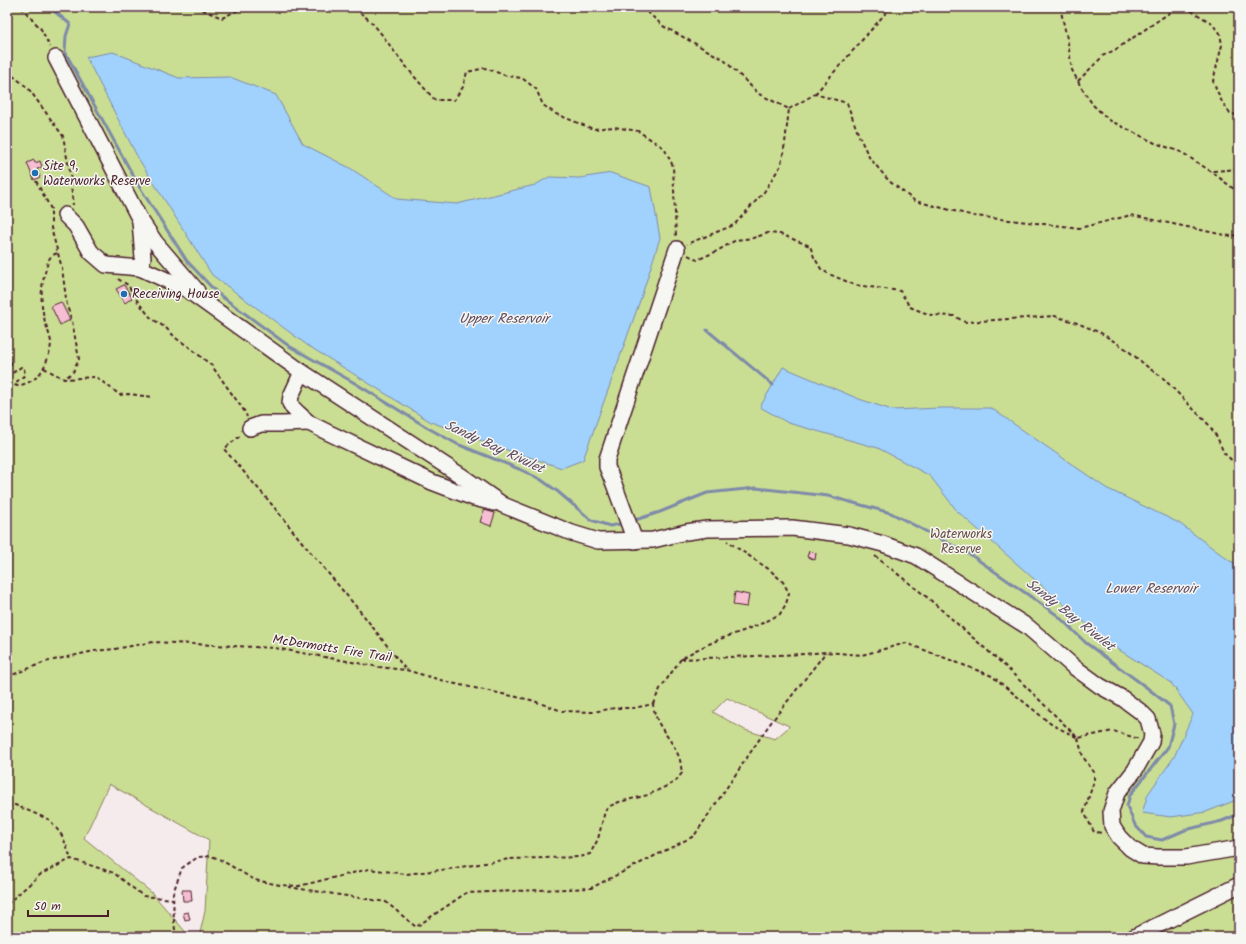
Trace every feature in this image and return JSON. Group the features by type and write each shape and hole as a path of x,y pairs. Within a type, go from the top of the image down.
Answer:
{"street":[{"path":"56,58 140,218 159,247 205,302"},
{"path":"65,214 76,226 91,252 106,264 140,268 186,289 302,372 460,475 503,505"},
{"path":"140,218 143,258 140,268"},
{"path":"677,248 608,459 607,467 630,528 653,540 686,532 707,529 792,528 849,535 883,544 916,556 1028,627 1074,667 1100,686 1122,698 1148,719 1152,734 1151,742 1135,770 1117,794 1111,811 1112,826 1119,838 1130,848 1144,856 1158,857 1186,857 1239,848"},
{"path":"302,372 291,396 290,403 298,414 327,432 432,482 474,498 503,505 572,533 598,541 630,528"},
{"path":"250,428 261,424 309,422"},
{"path":"1134,937 1239,885"}],"path":[{"path":"21,7 41,29 56,58"},
{"path":"196,7 222,18 244,7"},
{"path":"347,7 357,10 382,34 400,59 435,100 454,100 462,87 467,72 485,68 507,76 522,78 536,89 543,105 556,114 593,129 614,127 638,131 664,148 673,166 677,248"},
{"path":"642,7 663,26 723,59 759,94 789,109"},
{"path":"789,109 815,94 891,7"},
{"path":"1060,7 1072,70 1094,105 1109,120 1155,143 1181,152 1212,172 1239,193"},
{"path":"1078,81 1104,55 1115,50 1178,7"},
{"path":"1185,7 1210,22 1220,33 1222,45 1213,81 1221,100 1230,112 1239,116"},
{"path":"7,71 28,88 63,136 70,174 76,226"},
{"path":"815,94 847,103 859,136 869,157 889,181 916,201 974,216 1080,228 1131,215 1229,236 1239,235"},
{"path":"677,248 734,224 764,192 781,165 786,143 789,109"},
{"path":"1212,172 1239,169"},
{"path":"36,181 51,209 51,228 62,268 67,306 72,321 79,359 73,372 64,379"},
{"path":"677,248 697,260 736,240 753,238 768,233 780,234 810,246 814,258 821,268 829,274 855,285 900,291 910,307 931,315 954,316 965,322 1055,316 1077,323 1101,333 1116,342 1150,370 1161,376 1209,426 1217,437 1224,453 1239,467"},
{"path":"7,377 21,367 24,368 25,375 15,383 17,386 35,379 41,374 44,368 50,352 51,342 43,312 42,285 51,256 58,253"},
{"path":"115,277 128,285 138,302 151,318 166,328 177,339 212,366 245,412 250,428 224,449 364,616 406,670"},
{"path":"7,358 11,359 11,364 7,369"},
{"path":"44,368 64,379 96,376 120,395 128,394 153,397"},
{"path":"280,885 299,886 369,869 406,874 449,869 509,859 580,857 590,854 598,839 605,811 610,806 648,795 675,782 682,773 680,758 672,744 661,730 654,714 653,704 660,689 680,659 720,639 743,632 766,622 780,614 786,604 789,593 783,582 770,570 724,540"},
{"path":"873,554 928,598 1005,666 1078,738 1083,757 1094,772 1094,781 1084,812 1094,832 1119,838"},
{"name":"McDermotts Fire Trail","path":"7,677 45,662 94,651 153,642 275,648 373,666 406,670 451,683 531,700 562,711 593,712 615,708 634,708 653,704"},
{"path":"680,659 826,652 862,656 906,643 992,676 1051,724 1078,738 1113,731 1151,742"},
{"path":"176,937 174,922 174,893 182,868 198,857 210,856 219,859 255,880 386,902 416,926 466,893 591,888 694,836 769,725 826,652"},
{"path":"7,806 15,805 50,820 63,837 71,859"},
{"path":"7,904 41,874 71,859 114,873 143,896 174,899"}],"green space":[{"name":"Waterworks Reserve","path":"7,7 1239,7 1239,937 199,937 205,911 209,840 109,784 84,838 152,893 190,937 7,937","holes":["727,698 789,726 775,739 745,730 713,712"]}],"water":[{"name":"Upper Reservoir","path":"113,52 179,78 230,77 276,95 303,144 350,168 397,199 457,204 535,185 549,177 580,178 611,173 651,187 660,238 641,298 583,460 562,468 501,448 431,422 307,345 212,275 138,158 86,57"},
{"name":"Lower Reservoir","path":"783,367 859,399 892,410 991,408 1106,488 1179,523 1230,561 1239,565 1239,799 1206,812 1171,817 1142,813 1148,794 1174,757 1193,714 1171,683 1110,644 1034,579 957,511 930,476 878,448 788,423 760,407"}],"building":[{"name":"Site 9, Waterworks Reserve","path":"34,160 35,163 40,161 42,167 37,169 40,177 34,180 27,163"},
{"name":"Receiving House","path":"124,285 132,298 125,303 116,289"},
{"path":"61,302 70,320 60,325 51,306"},
{"path":"484,510 495,513 491,526 480,522"},
{"path":"809,551 816,553 815,560 807,557"},
{"path":"735,592 749,595 747,607 733,605"},
{"path":"182,890 191,890 192,901 183,901"},
{"path":"188,912 190,919 185,920 183,913"}],"waterway":[{"name":"Sandy Bay Rivulet","path":"49,7 70,24 66,36 65,52 140,188 187,261 217,293 289,346 353,382 428,428 457,444 540,479 557,491 591,520 610,526 625,523"},
{"path":"707,330 773,385"},
{"name":"Sandy Bay Rivulet","path":"632,521 660,512 707,493 756,488 828,496 891,513 971,555 1057,615 1086,643 1170,706 1174,724 1168,747 1130,795 1127,806 1135,825 1146,837 1162,840 1185,830 1222,821 1239,814"}],"place":[{"name":"Site 9, Waterworks Reserve","path":"35,173"},
{"name":"Receiving House","path":"124,294"}]}
